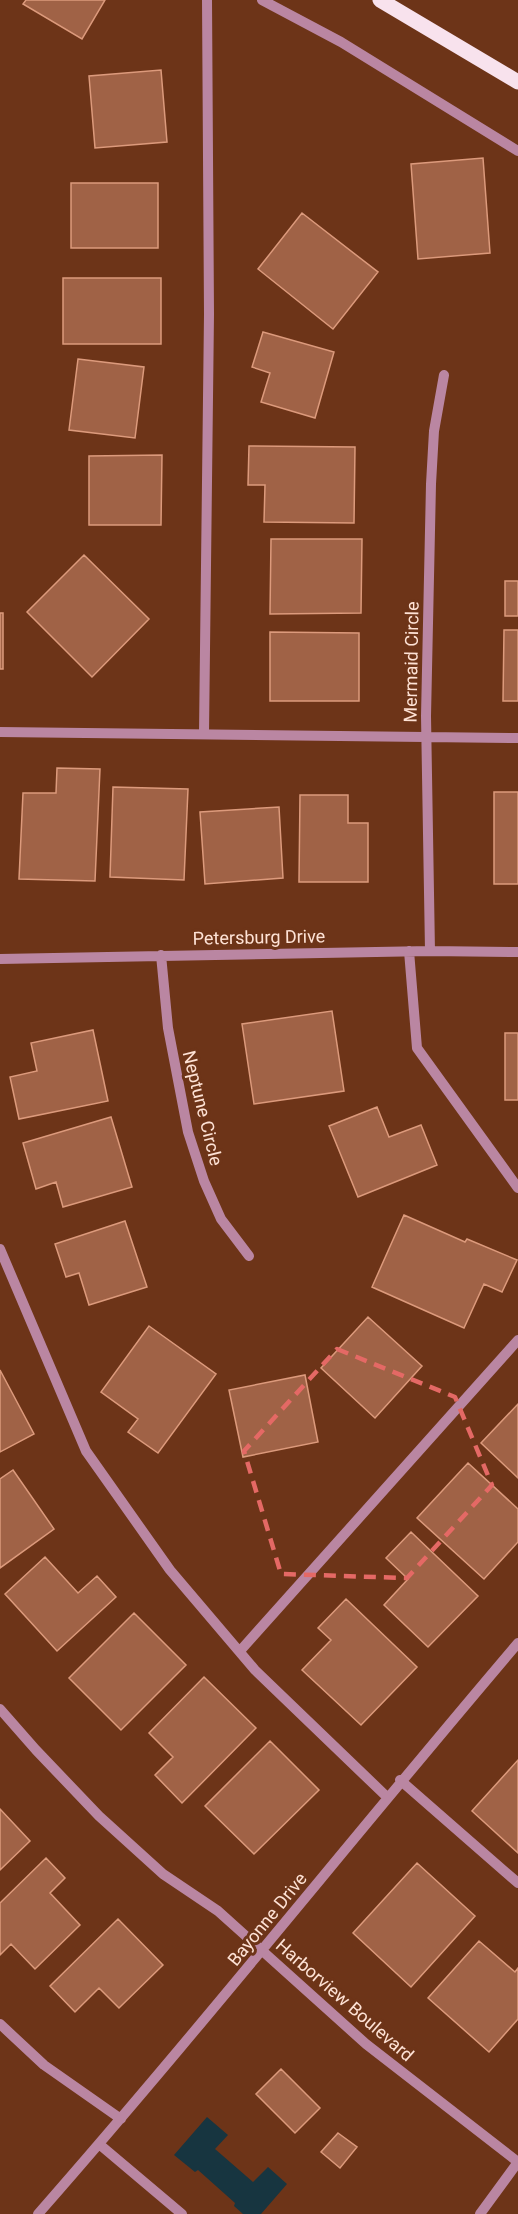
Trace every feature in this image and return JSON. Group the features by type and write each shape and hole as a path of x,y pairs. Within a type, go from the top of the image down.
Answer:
{"main road":[{"path":"380,0 518,82"}],"street":[{"path":"204,733 209,314 207,0"},
{"path":"262,0 341,42 518,151"},
{"name":"Mermaid Circle","path":"430,951 426,738 431,484 434,431 444,375"},
{"path":"0,732 518,738"},
{"path":"409,951 417,1048 518,1188"},
{"name":"Petersburg Drive","path":"0,959 409,951 518,952"},
{"name":"Neptune Circle","path":"161,955 168,1028 188,1132 204,1181 221,1219 249,1256"},
{"path":"0,1249 86,1451 170,1570 255,1670 387,1797"},
{"path":"240,1651 518,1340"},
{"name":"Bayonne Drive","path":"38,2214 263,1951 400,1780 518,1642"},
{"name":"Harborview Boulevard","path":"0,1709 36,1750 107,1823 163,1874 218,1911 366,2044 518,2162"},
{"path":"400,1780 518,1883"},
{"path":"0,2024 44,2065 121,2118"},
{"path":"99,2144 182,2214"},
{"path":"480,2214 518,2162"}],"highlighted area":[{"path":"337,1349 455,1397 492,1485 407,1578 281,1574 244,1451"}],"water":[{"path":"207,2117 228,2135 215,2149 253,2182 268,2167 287,2184 261,2214 243,2214 234,2206 235,2203 198,2170 195,2172 174,2155"}],"building":[{"path":"26,0 105,0 82,39 23,4"},
{"path":"161,70 167,142 95,148 89,76"},
{"path":"483,158 490,253 418,259 411,164"},
{"path":"71,183 158,183 158,248 71,248"},
{"path":"302,213 378,272 333,329 258,269"},
{"path":"63,278 161,278 161,344 63,344"},
{"path":"263,332 334,352 315,418 261,402 270,373 252,367"},
{"path":"78,359 144,367 135,438 69,430"},
{"path":"249,446 355,447 354,523 264,522 265,485 248,485"},
{"path":"162,455 161,525 89,525 89,456"},
{"path":"271,539 362,539 361,613 270,614"},
{"path":"84,555 149,619 92,677 27,612"},
{"path":"505,581 518,581 518,616 505,616"},
{"path":"0,613 3,613 3,669 0,669"},
{"path":"504,630 518,630 518,701 503,701"},
{"path":"270,632 359,633 359,701 270,701"},
{"path":"57,768 100,769 95,881 19,879 23,793 56,793"},
{"path":"113,787 188,789 184,880 110,877"},
{"path":"494,792 518,792 518,884 494,884"},
{"path":"300,795 348,795 348,823 368,823 368,882 299,882"},
{"path":"279,807 283,878 205,884 200,812"},
{"path":"332,1011 344,1091 254,1104 242,1024"},
{"path":"93,1030 108,1101 19,1119 10,1077 37,1071 31,1043"},
{"path":"505,1033 518,1033 518,1100 505,1100"},
{"path":"377,1107 389,1137 421,1125 437,1165 358,1197 329,1126"},
{"path":"111,1117 132,1187 63,1207 56,1182 36,1189 23,1143"},
{"path":"404,1215 465,1242 467,1239 517,1260 502,1292 484,1284 464,1328 372,1287"},
{"path":"125,1221 147,1287 89,1305 79,1273 66,1277 55,1244"},
{"path":"368,1317 422,1366 375,1418 321,1368"},
{"path":"149,1326 216,1374 158,1453 128,1432 138,1419 101,1392"},
{"path":"0,1370 34,1434 0,1452"},
{"path":"305,1375 318,1442 243,1457 229,1390"},
{"path":"518,1404 518,1478 481,1443"},
{"path":"468,1463 518,1509 518,1542 484,1579 417,1518"},
{"path":"13,1470 54,1529 0,1568 0,1479"},
{"path":"411,1532 478,1596 428,1647 384,1605 408,1579 386,1558"},
{"path":"45,1557 78,1593 97,1576 116,1597 57,1651 5,1594"},
{"path":"346,1599 417,1667 361,1725 302,1670 331,1640 318,1628"},
{"path":"134,1613 186,1665 121,1730 69,1678"},
{"path":"204,1677 256,1728 182,1803 155,1775 173,1757 149,1733"},
{"path":"270,1741 319,1790 254,1854 205,1806"},
{"path":"518,1760 518,1853 472,1811"},
{"path":"0,1809 30,1841 0,1870"},
{"path":"46,1858 65,1878 50,1893 80,1925 35,1969 11,1944 0,1955 0,1903"},
{"path":"417,1863 475,1916 411,1987 353,1933"},
{"path":"118,1919 163,1965 119,2008 99,1988 75,2012 50,1986"},
{"path":"479,1941 515,1972 518,1968 518,2019 489,2052 428,1998"},
{"path":"281,2069 320,2108 295,2133 256,2094"},
{"path":"338,2133 357,2147 340,2168 321,2152"}]}
